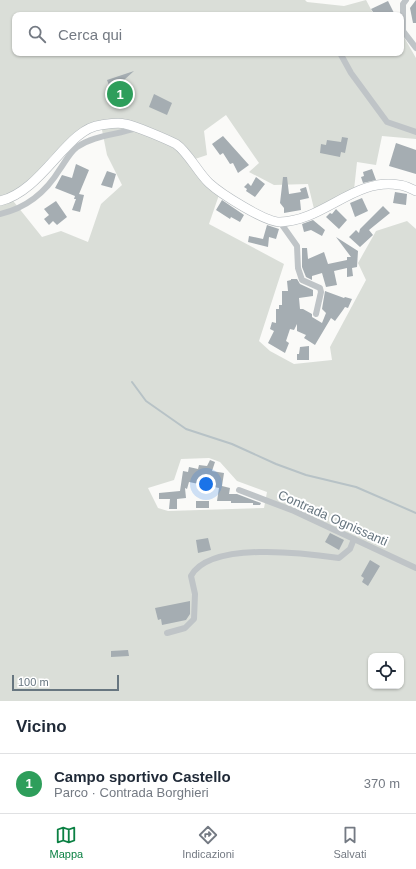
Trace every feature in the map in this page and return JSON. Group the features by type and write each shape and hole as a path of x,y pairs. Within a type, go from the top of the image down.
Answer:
{"street":[{"path":"403,12 403,4 406,0"},
{"path":"404,32 416,48"},
{"path":"342,56 351,73 387,122 416,130"},
{"path":"346,56 352,68 390,120 416,130"},
{"path":"0,201 12,199 37,180 77,136 99,125 125,124 176,145 210,183 253,212 280,222 311,216 366,187 384,184 400,185 416,191"},
{"path":"0,214 9,212 32,201 45,190 77,147 107,134 136,128"},
{"path":"280,222 297,246 298,268 302,280 320,288 321,292 316,314"},
{"name":"Contrada Ognissanti","path":"239,490 294,511 416,568"},
{"path":"167,633 185,628 194,619 195,594 191,576 195,568 215,559 260,550 301,552 339,558 350,549 354,539"}],"shaded area":[{"path":"0,0 305,0 307,2 344,6 366,0 372,12 12,12 12,56 404,56 404,37 416,58 416,139 382,136 376,165 357,162 354,190 315,213 308,184 274,185 249,172 259,163 226,115 204,131 207,155 189,161 220,192 209,224 284,264 259,341 270,351 294,364 332,360 330,347 366,280 358,263 376,231 407,221 416,229 416,701 0,701","holes":["101,125 107,155 122,185 101,204 88,242 61,231 42,237 10,197 32,180 51,156 72,138","209,458 220,462 237,481 267,492 264,508 168,511 158,508 148,488 174,480 181,459"]}],"building":[{"path":"416,0 416,23 413,23 410,8"},
{"path":"388,1 394,12 373,12 371,9"},
{"path":"134,71 124,80 126,83 110,88 107,80"},
{"path":"154,94 172,103 167,115 149,107"},
{"path":"223,136 249,165 238,173 233,163 230,164 223,153 220,155 212,144"},
{"path":"342,137 348,138 345,153 341,152 340,157 320,153 321,144 326,145 327,140 341,142"},
{"path":"396,143 416,150 416,174 389,166"},
{"path":"76,164 89,170 79,194 84,195 80,212 72,210 76,199 74,199 75,196 55,188 62,175 72,178"},
{"path":"372,169 376,180 363,183 361,177 364,176 363,172"},
{"path":"107,171 116,174 112,188 101,185"},
{"path":"256,177 265,184 255,197 246,191 247,189 244,187 248,183 251,186"},
{"path":"283,177 287,177 289,194 301,192 300,189 306,187 309,198 300,200 301,210 284,213 284,208 280,203"},
{"path":"395,192 407,194 406,205 393,203"},
{"path":"362,198 368,211 355,217 350,203"},
{"path":"222,200 244,215 240,222 231,217 230,219 216,210"},
{"path":"56,201 67,217 57,225 53,221 49,225 44,219 49,215 44,209"},
{"path":"383,206 390,213 369,230 373,235 360,247 349,237 356,230 359,233 360,229"},
{"path":"336,209 347,220 339,229 326,217 330,213 332,214"},
{"path":"313,220 325,230 322,236 311,230 304,232 302,224"},
{"path":"267,225 279,229 276,239 269,237 268,247 248,242 249,236 263,239"},
{"path":"336,237 358,251 357,267 352,268 353,276 347,277 347,268 334,271 337,285 326,287 322,273 312,276 312,280 306,277 302,267 302,248 307,248 308,259 324,252 328,264 347,260 347,257 351,257"},
{"path":"297,279 300,284 313,290 313,296 299,298 300,309 312,314 312,317 322,323 326,313 322,309 325,291 344,298 352,299 348,308 345,307 335,321 331,318 315,345 304,338 306,335 297,331 297,324 294,330 290,329 286,341 289,343 285,353 268,343 274,331 270,329 272,322 276,323 276,309 279,309 279,305 282,305 282,291 288,291 287,281"},
{"path":"309,346 309,360 297,360 297,354 299,354 300,347"},
{"path":"210,460 215,462 212,471 224,473 222,486 230,488 229,494 237,494 261,503 260,505 253,505 253,503 231,503 231,501 217,501 219,488 189,482 187,489 185,488 186,498 177,499 177,509 169,509 170,499 159,499 159,493 180,491 183,471 188,472 189,467 198,469 199,465 207,466"},
{"path":"196,501 209,501 209,508 196,508"},
{"path":"330,533 344,540 339,550 325,542"},
{"path":"208,538 211,550 198,553 196,540"},
{"path":"370,560 380,566 368,586 362,582 364,578 361,576"},
{"path":"190,601 190,614 186,620 162,625 161,619 158,620 155,608"},
{"path":"128,650 129,656 111,657 111,651"}],"waterway":[{"path":"132,382 146,401 186,429 232,444 276,464 306,475 356,487 416,513"}],"place":[{"name":"Campo sportivo Castello","path":"120,94"}]}
